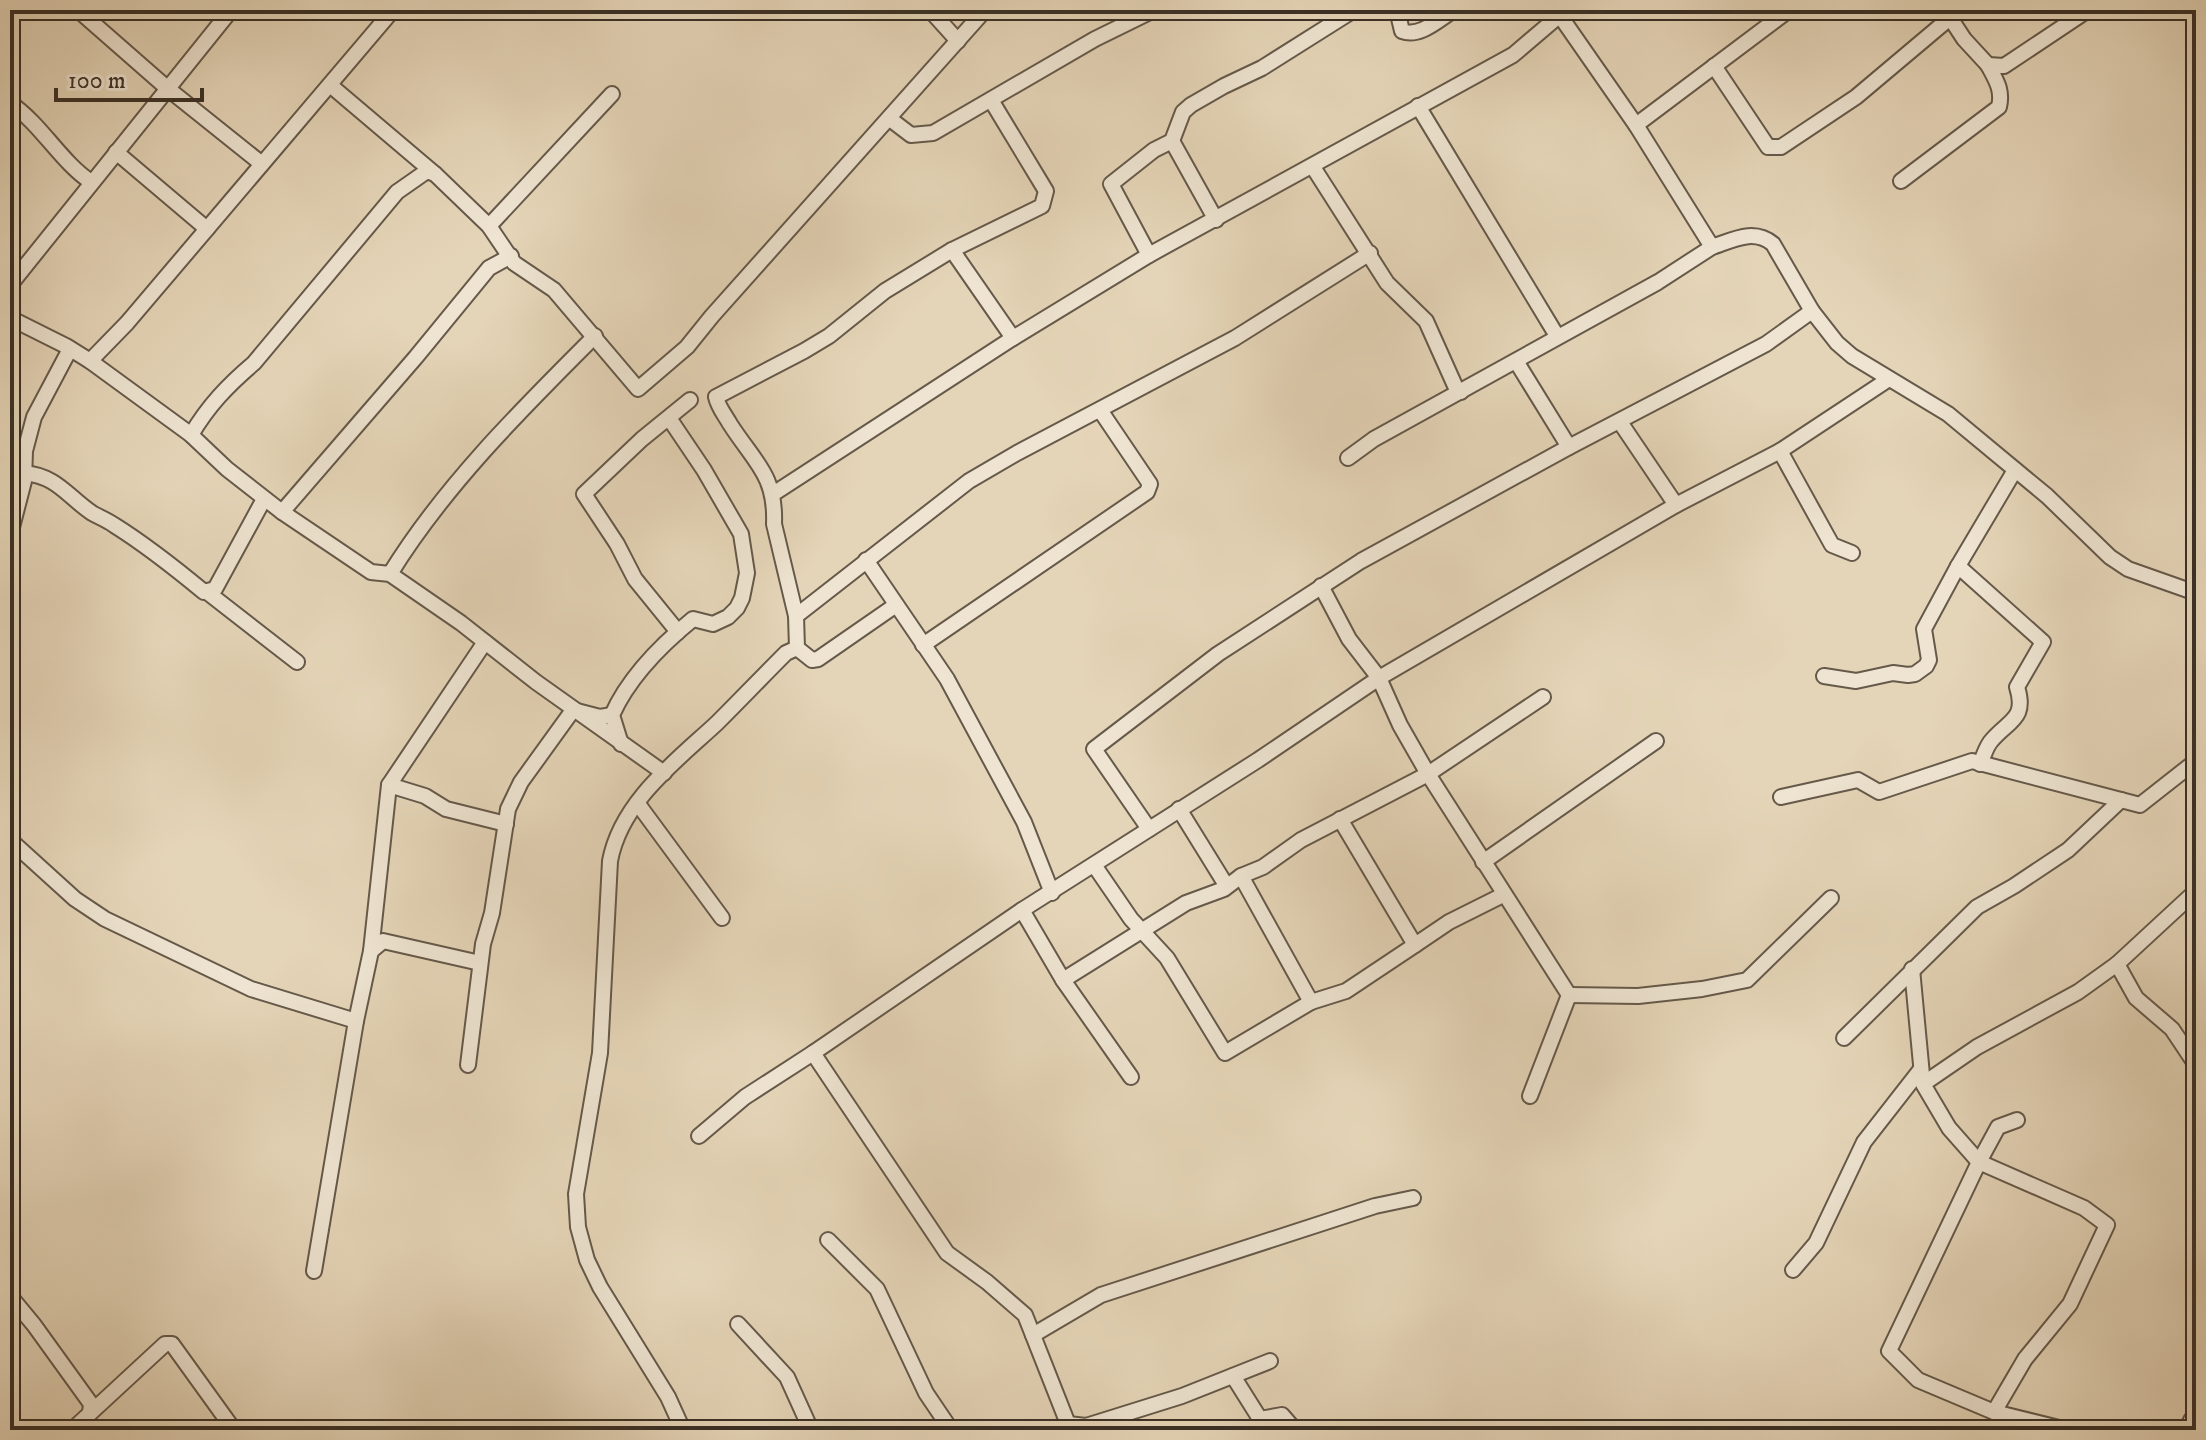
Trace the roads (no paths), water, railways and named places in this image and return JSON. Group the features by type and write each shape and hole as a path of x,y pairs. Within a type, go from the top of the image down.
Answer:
{"street":[{"path":"78,10 167,88 262,164"},
{"path":"10,285 231,10"},
{"path":"90,361 127,323 393,10"},
{"path":"930,10 958,41"},
{"path":"330,85 435,174 489,226 514,263 554,290 638,389 687,347 985,10"},
{"path":"890,119 911,135 933,133 1095,39 1154,10"},
{"path":"1149,255 1111,184 1154,150 1172,141 1183,112 1191,105 1262,68 1354,10"},
{"path":"1397,10 1402,31 1408,33 1418,32 1454,10"},
{"path":"1636,125 1789,10"},
{"path":"773,494 1013,338 1149,255 1513,55 1558,12 1636,125 1712,247"},
{"path":"1988,65 2004,66 2081,13"},
{"path":"1714,66 1768,147 1774,149 1856,97 1948,14 1964,39 1988,65 2002,96 1999,107 1901,181"},
{"path":"489,226 612,94"},
{"path":"896,605 818,659 812,660 797,648 796,616 774,524 773,494 768,476 738,437 717,404 716,397 829,336 885,291 952,250 1039,208 1046,191 991,100"},
{"path":"10,103 47,136 76,172 91,182"},
{"path":"1418,106 1557,336"},
{"path":"1172,141 1216,220"},
{"path":"116,152 207,229"},
{"path":"1313,167 1387,283 1426,321 1456,388 1461,392"},
{"path":"191,435 204,413 226,387 254,363 397,192 420,174 427,171 435,174"},
{"path":"1348,458 1374,439 1658,282 1712,247 1748,235 1767,239 1773,244 1812,311 1837,343 1852,356 1948,414 2058,506 2110,557 2128,569 2196,593"},
{"path":"952,250 1013,338"},
{"path":"796,616 969,481 1283,310 1370,253"},
{"path":"282,512 489,268 511,256"},
{"path":"1149,829 1094,749 1218,654 1361,561 1766,344 1812,311"},
{"path":"10,318 90,361 191,435 227,469 282,512 371,572 390,574 573,710 664,773"},
{"path":"390,574 412,539 508,422 595,336"},
{"path":"10,535 34,417 70,349"},
{"path":"1516,361 1569,447"},
{"path":"699,1136 745,1097 1022,910 1258,760 1379,678 1676,505 1780,451 1889,379"},
{"path":"678,632 635,579 617,544 584,494 642,439 690,400"},
{"path":"923,645 1147,492 1150,484 1100,410"},
{"path":"622,745 612,715 621,694 644,665 693,619 713,624 728,617 742,598 747,573 741,534 669,418"},
{"path":"1620,422 1676,505"},
{"path":"1780,451 1832,545 1852,553"},
{"path":"1824,676 1856,681 1920,671 1929,660 1924,629 2015,470"},
{"path":"24,473 42,475 207,592 297,662"},
{"path":"207,592 215,589 264,499"},
{"path":"866,560 947,679 1024,822 1052,893"},
{"path":"1958,566 2043,642 2017,687 2021,699 2016,719 1990,742 1980,764"},
{"path":"1321,586 1349,639 1379,678 1400,725 1428,774 1569,995"},
{"path":"314,1271 356,1021 371,951 389,785 485,642"},
{"path":"683,1430 668,1397 600,1287 587,1260 578,1227 576,1194 600,1053 610,861 614,842 624,821 664,773 786,653 797,648"},
{"path":"1063,980 1186,903 1224,889 1301,840 1428,774 1543,697"},
{"path":"573,710 600,717 612,715"},
{"path":"468,1065 480,963 492,913 508,809 521,782 573,710"},
{"path":"1483,862 1656,741"},
{"path":"1781,797 1858,780 1879,792 1972,761 2140,805 2196,761"},
{"path":"389,785 425,796 446,809 506,824"},
{"path":"1844,1038 1977,907 2068,850 2121,800"},
{"path":"638,804 722,918"},
{"path":"1179,809 1226,885"},
{"path":"1340,819 1415,945"},
{"path":"10,840 75,899 105,919 251,989 356,1021"},
{"path":"1094,865 1131,919 1167,958 1225,1053 1311,1002 1346,991 1449,922 1503,895"},
{"path":"1241,876 1311,1002"},
{"path":"1793,1270 1816,1243 1864,1142 1922,1076 2078,992 2117,964 2196,891"},
{"path":"1569,995 1638,996 1747,980 1831,898"},
{"path":"1022,910 1063,980 1131,1077"},
{"path":"371,951 383,941 480,963"},
{"path":"2117,964 2136,998 2172,1029 2196,1065"},
{"path":"1912,969 1922,1076 1949,1128 1979,1162 2084,1208 2107,1225 2070,1304 2025,1359 1994,1412"},
{"path":"1530,1096 1569,995"},
{"path":"813,1053 947,1253 1025,1315 1068,1424"},
{"path":"2017,1120 1998,1127 1889,1351 1918,1380 1994,1412 2066,1430"},
{"path":"1033,1335 1101,1295 1375,1206 1413,1198"},
{"path":"828,1240 877,1289 926,1393 951,1430"},
{"path":"10,1296 34,1325 90,1409"},
{"path":"738,1324 787,1377 811,1430"},
{"path":"74,1428 90,1409 160,1347 172,1344 234,1430"},
{"path":"1051,1430 1068,1424 1086,1426 1182,1396 1270,1361"},
{"path":"1233,1376 1260,1419 1282,1415 1295,1430"},
{"path":"2187,1430 2191,1420 2196,1421"}]}
